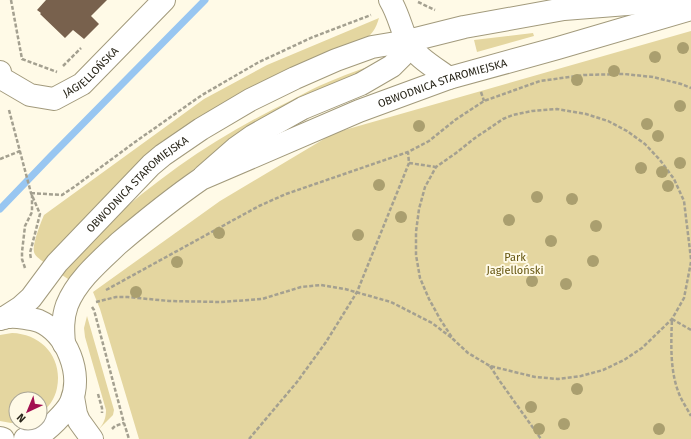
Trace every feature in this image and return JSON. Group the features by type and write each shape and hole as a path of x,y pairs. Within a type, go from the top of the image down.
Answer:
{"main road":[{"name":"JAGIELLOŃSKA","path":"1,75 30,95 54,99 82,84 164,0"},
{"path":"390,0 394,6 408,41 418,55 449,78"},
{"name":"OBWODNICA STAROMIEJSKA","path":"2,319 31,298 57,263 151,165 163,155 250,100 295,78 336,60 372,47 408,41 464,27 564,8 665,1 691,1"},
{"name":"OBWODNICA STAROMIEJSKA","path":"201,179 359,111 449,78 691,9"},
{"name":"OBWODNICA STAROMIEJSKA","path":"64,344 62,327 63,316 69,300 93,268 132,232 201,179 236,148 253,136 303,108 361,84 392,66 402,56 408,41"},
{"path":"2,319 10,317 39,321 53,330 64,344 74,365 75,389 71,403 63,414 36,438"},
{"path":"73,397 76,414 92,439"}],"path":[{"path":"11,0 22,59 57,72"},
{"path":"63,66 85,45"},
{"path":"105,291 265,203 286,194 408,152 429,141 455,120 484,101 540,81 584,75 624,74 653,77 682,84 691,88"},
{"path":"129,439 94,310 89,304 116,297 170,301 221,302 262,299 302,287 321,285 357,292 391,302 412,312 432,323 468,353 490,366 535,377 558,379 581,376 603,370 624,360 642,348 672,319 684,298 691,261 684,201 674,179 660,160 645,144 627,131 608,121 586,114 557,109 532,111 503,118 436,167 425,188 419,209 416,232 416,255 420,278 429,299 453,339"},
{"path":"10,114 25,170 40,214 30,253 32,261"},
{"path":"0,159 20,151"},
{"path":"249,439 301,376 326,342 357,292 409,163 408,152"},
{"path":"409,163 436,167"},
{"path":"32,193 62,195"},
{"path":"27,272 22,259 22,252 25,226 32,212 32,193"},
{"path":"672,319 691,330"},
{"path":"672,319 671,338 673,370 678,392 691,416"},
{"path":"490,366 541,439"}],"green space":[{"path":"379,18 371,35 366,39 243,96 47,265 37,257 34,252 35,239 44,215 204,99 267,65"},
{"name":"Park Jagielloński","path":"691,31 691,439 139,439 100,309 93,292 220,201 334,133"},
{"path":"533,33 534,36 477,52 474,40"},
{"path":"373,65 229,144 194,169 147,207 71,281 59,273 100,231 128,206 149,188 194,155 242,126 309,91 339,77"},
{"path":"87,316 114,410 113,415 99,429 106,416 106,410 85,337 84,328"},
{"path":"12,333 23,334 41,343 53,358 57,367 58,377 55,396 48,406 48,391 8,391 8,422 0,421 0,335"}],"building":[{"path":"46,0 107,0 91,16 99,24 84,39 73,30 65,38 40,14 41,13 37,10"}],"waterway":[{"path":"0,209 205,0"}]}
